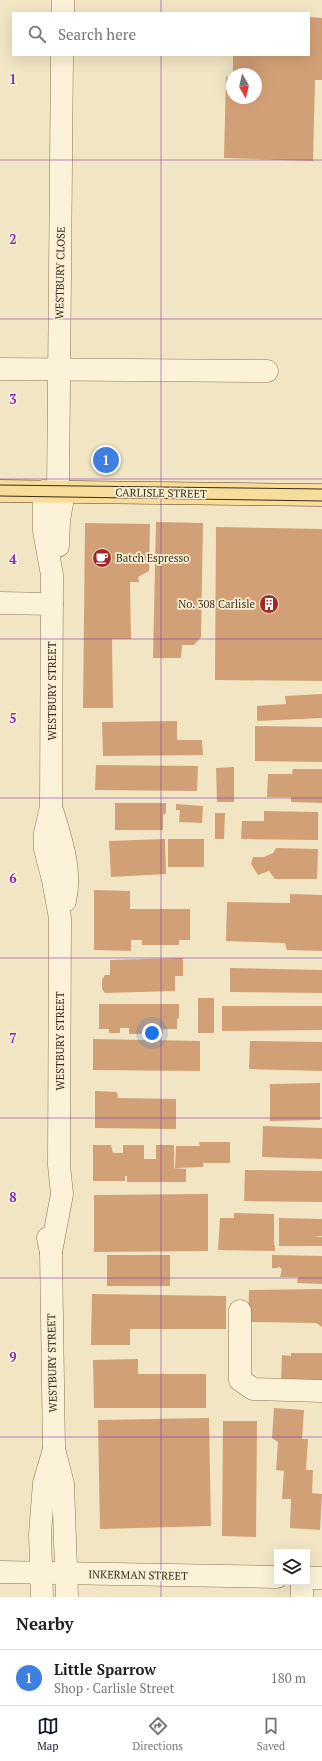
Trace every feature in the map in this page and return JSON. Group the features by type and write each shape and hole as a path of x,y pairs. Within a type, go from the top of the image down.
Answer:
{"main road":[{"name":"CARLISLE STREET","path":"0,491 322,495"}],"street":[{"path":"63,0 63,12"},
{"name":"WESTBURY CLOSE","path":"55,492 59,368 62,56"},
{"path":"0,369 59,368 267,371"},
{"name":"WESTBURY STREET","path":"55,492 44,531 52,575 51,807 44,849 53,880 60,918 59,1165 62,1194 51,1252 54,1449 63,1484 67,1597"},
{"path":"0,603 52,604"},
{"path":"240,1311 240,1380 253,1390 322,1391"},
{"name":"WESTBURY STREET","path":"42,1597 40,1534 44,1483 54,1449"},
{"name":"INKERMAN STREET","path":"0,1572 274,1577"},
{"path":"310,1578 322,1578"},
{"path":"302,1585 302,1597"}],"building":[{"path":"310,17 322,18 322,80 315,80 313,161 224,158 226,77 226,104 262,104 262,68 233,68 233,56 310,56"},
{"path":"156,522 203,523 201,637 194,645 182,645 181,658 153,658"},
{"path":"85,523 150,524 149,571 138,577 139,582 130,582 131,639 112,639 113,708 83,708"},
{"name":"No. 308 Carlisle","path":"216,527 322,529 322,681 215,680"},
{"path":"322,694 322,718 257,721 257,706 286,704 285,696"},
{"path":"177,721 177,740 202,740 203,755 103,756 102,722"},
{"path":"255,726 322,727 322,762 255,761"},
{"path":"96,765 198,766 197,791 95,790"},
{"path":"234,767 234,802 217,802 216,768"},
{"path":"293,769 322,769 322,803 291,802 291,797 267,797 268,774 292,774"},
{"path":"115,803 166,803 166,813 163,815 163,830 115,830"},
{"path":"176,804 203,806 202,823 179,822 180,810 176,810"},
{"path":"264,811 318,812 318,840 241,839 242,821 264,821"},
{"path":"215,813 225,813 224,839 215,839"},
{"path":"165,839 166,874 111,877 109,841"},
{"path":"168,839 204,839 204,867 168,867"},
{"path":"276,848 318,849 317,879 275,879 269,871 258,875 251,864 253,857 264,857 273,853"},
{"path":"94,890 130,891 130,909 190,909 190,940 179,940 179,945 142,945 142,940 131,940 131,951 94,950"},
{"path":"290,894 322,895 322,951 287,950 285,943 226,941 227,902 290,903"},
{"path":"183,958 183,976 175,976 175,991 105,993 102,989 102,980 105,975 110,975 110,960"},
{"path":"230,968 322,970 322,993 230,992"},
{"path":"198,998 214,998 214,1033 198,1033"},
{"path":"99,1004 179,1004 177,1029 163,1029 163,1034 148,1034 148,1029 143,1029 143,1034 129,1034 129,1028 120,1028 120,1033 109,1033 109,1029 99,1029"},
{"path":"222,1006 322,1006 322,1030 222,1031"},
{"path":"93,1039 200,1041 200,1071 93,1070"},
{"path":"250,1041 322,1042 322,1071 249,1069"},
{"path":"320,1083 320,1120 270,1121 270,1084"},
{"path":"95,1091 117,1092 118,1098 176,1099 176,1129 95,1128"},
{"path":"263,1126 322,1128 322,1159 262,1157"},
{"path":"199,1142 230,1142 230,1163 203,1163 203,1167 175,1168 176,1146 200,1146"},
{"path":"93,1145 111,1145 113,1153 123,1153 123,1145 144,1145 144,1159 156,1159 156,1145 174,1145 174,1168 172,1168 186,1169 186,1182 127,1182 127,1176 125,1176 125,1181 93,1181"},
{"path":"245,1170 322,1171 322,1202 244,1201"},
{"path":"208,1194 208,1251 94,1252 94,1195"},
{"path":"234,1213 274,1214 275,1251 218,1250 220,1218 234,1218"},
{"path":"279,1218 322,1219 322,1236 315,1236 322,1237 322,1246 279,1246"},
{"path":"107,1255 170,1255 170,1286 107,1286"},
{"path":"272,1255 322,1256 322,1284 297,1283 298,1277 280,1277 282,1269 278,1266 278,1268 272,1268"},
{"path":"322,1289 322,1327 316,1323 248,1322 249,1290"},
{"path":"92,1294 226,1296 226,1329 130,1329 130,1345 91,1345"},
{"path":"291,1353 322,1353 322,1381 281,1381 282,1355 291,1356"},
{"path":"138,1359 138,1374 206,1374 206,1408 94,1408 93,1360"},
{"path":"274,1408 304,1410 302,1439 308,1439 306,1470 313,1470 312,1493 322,1494 320,1530 290,1528 291,1499 282,1499 284,1471 276,1470 278,1442 272,1438"},
{"path":"209,1418 211,1526 100,1529 98,1420"},
{"path":"223,1421 257,1421 256,1537 222,1536"}],"tram line":[{"path":"0,485 322,489"},
{"path":"0,496 322,501"}],"place":[{"name":"Little Sparrow","path":"106,460"},
{"name":"Batch Espresso","path":"102,558"},
{"name":"No. 308 Carlisle","path":"269,604"}]}
